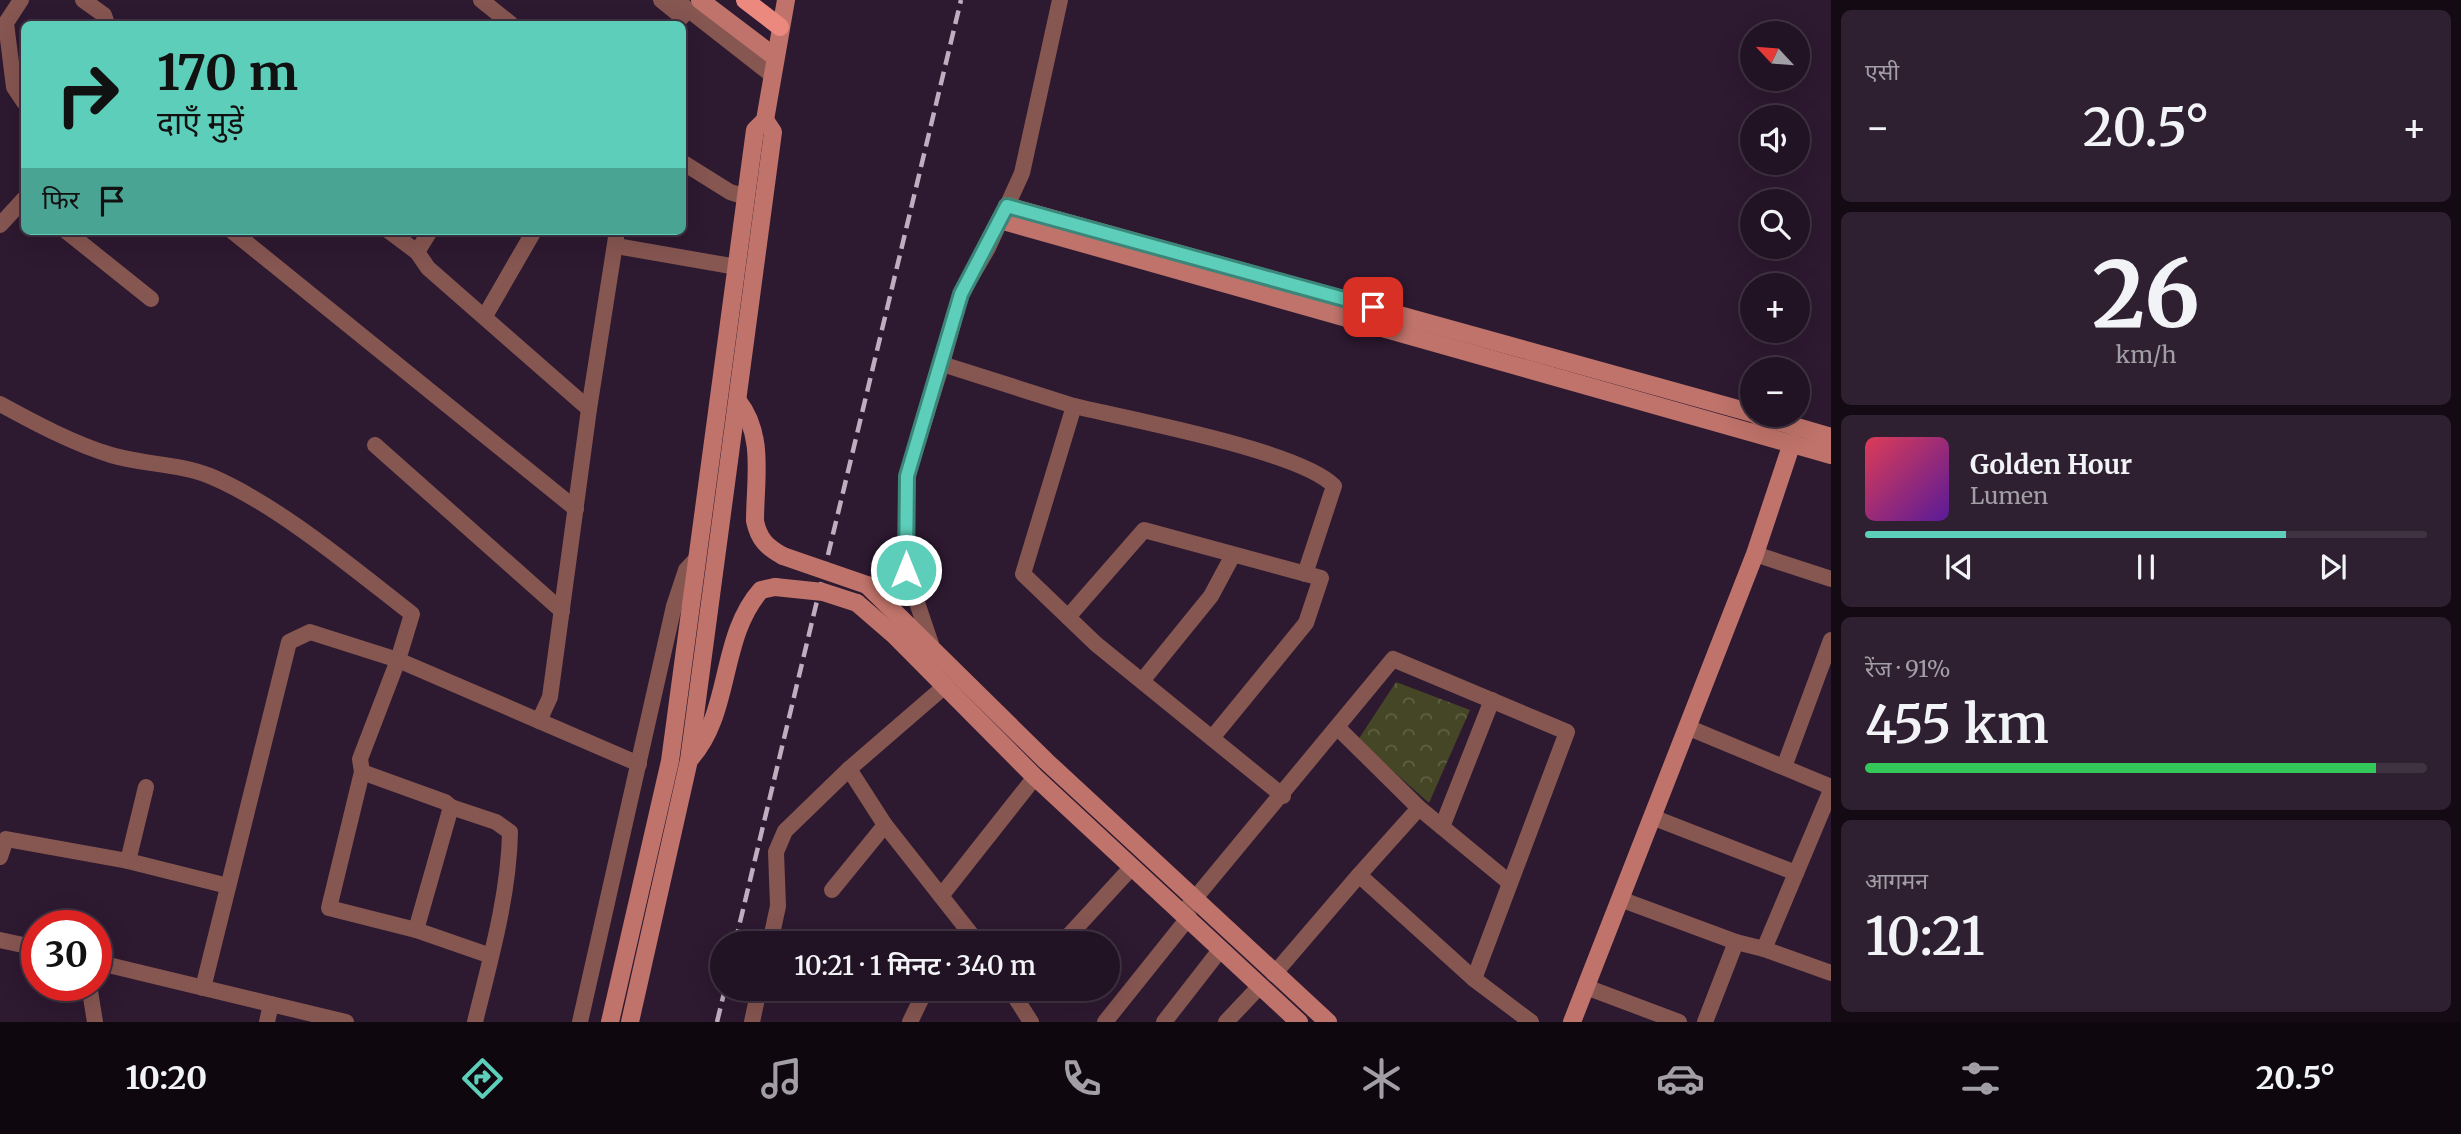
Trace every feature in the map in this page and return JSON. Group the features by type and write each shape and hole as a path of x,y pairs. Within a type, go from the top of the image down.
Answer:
{"main road":[{"path":"745,0 780,27"}],"street":[{"path":"21,0 3,22 14,87 21,98"},
{"path":"83,0 104,15 106,21"},
{"path":"481,0 507,21"},
{"path":"661,0 729,56 734,58 746,55"},
{"path":"676,0 746,55 773,66"},
{"path":"699,0 773,66"},
{"path":"610,1022 670,761 755,130 765,120 786,0"},
{"path":"931,644 906,570 907,476 961,294 1022,173 1060,0"},
{"path":"630,1022 690,760 773,132 765,120"},
{"path":"686,164 730,192 746,197"},
{"path":"0,225 21,202"},
{"path":"1004,213 1740,410"},
{"path":"1004,213 1831,455"},
{"path":"71,235 151,299"},
{"path":"237,235 576,509"},
{"path":"394,235 417,252 428,268 589,409"},
{"path":"417,252 428,235"},
{"path":"485,316 532,235"},
{"path":"539,721 551,697 589,409 616,239 737,267"},
{"path":"942,364 1074,406 1255,450 1325,477 1335,486 1305,574"},
{"path":"738,401 750,415 755,432 755,521 758,535 766,546 783,556 867,585 931,644 1046,761 1197,897 1267,980 1298,1022"},
{"path":"0,404 41,427 111,455 178,465 235,487 352,567 412,614 398,660 360,759 362,772 329,908 416,930 491,956"},
{"path":"1074,406 1023,574 1142,681 1283,796"},
{"path":"1798,427 1831,437"},
{"path":"1572,1022 1755,554 1792,443"},
{"path":"375,445 562,611"},
{"path":"1068,617 1144,530 1321,578 1306,623 1212,738"},
{"path":"1755,554 1831,579"},
{"path":"1142,681 1211,596 1233,555"},
{"path":"580,1022 674,606 686,570 698,557"},
{"path":"690,760 710,731 743,618 761,590 775,587 823,592 857,603 945,686 1035,777 1186,915 1220,950 1328,1022"},
{"path":"203,988 289,642 310,632 398,660 639,764"},
{"path":"1784,767 1831,640"},
{"path":"1105,1022 1197,897 1283,796 1393,659 1567,732 1474,979"},
{"path":"773,931 778,906 776,852 785,831 849,769 945,686"},
{"path":"1442,827 1492,700"},
{"path":"1687,727 1831,789 1764,949"},
{"path":"1338,728 1419,808 1510,883"},
{"path":"849,769 885,825 968,931"},
{"path":"362,772 496,822 510,832 510,852 491,956 475,1022"},
{"path":"941,896 1035,777"},
{"path":"128,861 146,787"},
{"path":"416,930 451,807"},
{"path":"1226,1022 1267,980 1419,808"},
{"path":"1652,817 1796,873"},
{"path":"832,890 885,825"},
{"path":"0,857 6,839 128,861 228,886"},
{"path":"1073,931 1132,867"},
{"path":"1359,875 1474,979 1531,1022"},
{"path":"1620,899 1736,942 1831,972"},
{"path":"0,940 21,945"},
{"path":"1705,1022 1736,942"},
{"path":"1164,1022 1220,950"},
{"path":"112,966 346,1022"},
{"path":"1586,987 1679,1022"},
{"path":"92,1001 95,1022"},
{"path":"752,1022 756,1001"},
{"path":"911,1022 921,1001"},
{"path":"1019,1001 1031,1022"},
{"path":"267,1022 271,1004"}],"green space":[{"path":"1396,682 1470,710 1429,803 1358,740"}],"railway":[{"path":"738,931 961,0"},
{"path":"717,1022 722,1001"}],"route":[{"path":"906,570 907,476 961,294 988,248 1007,206 1373,307"}]}
